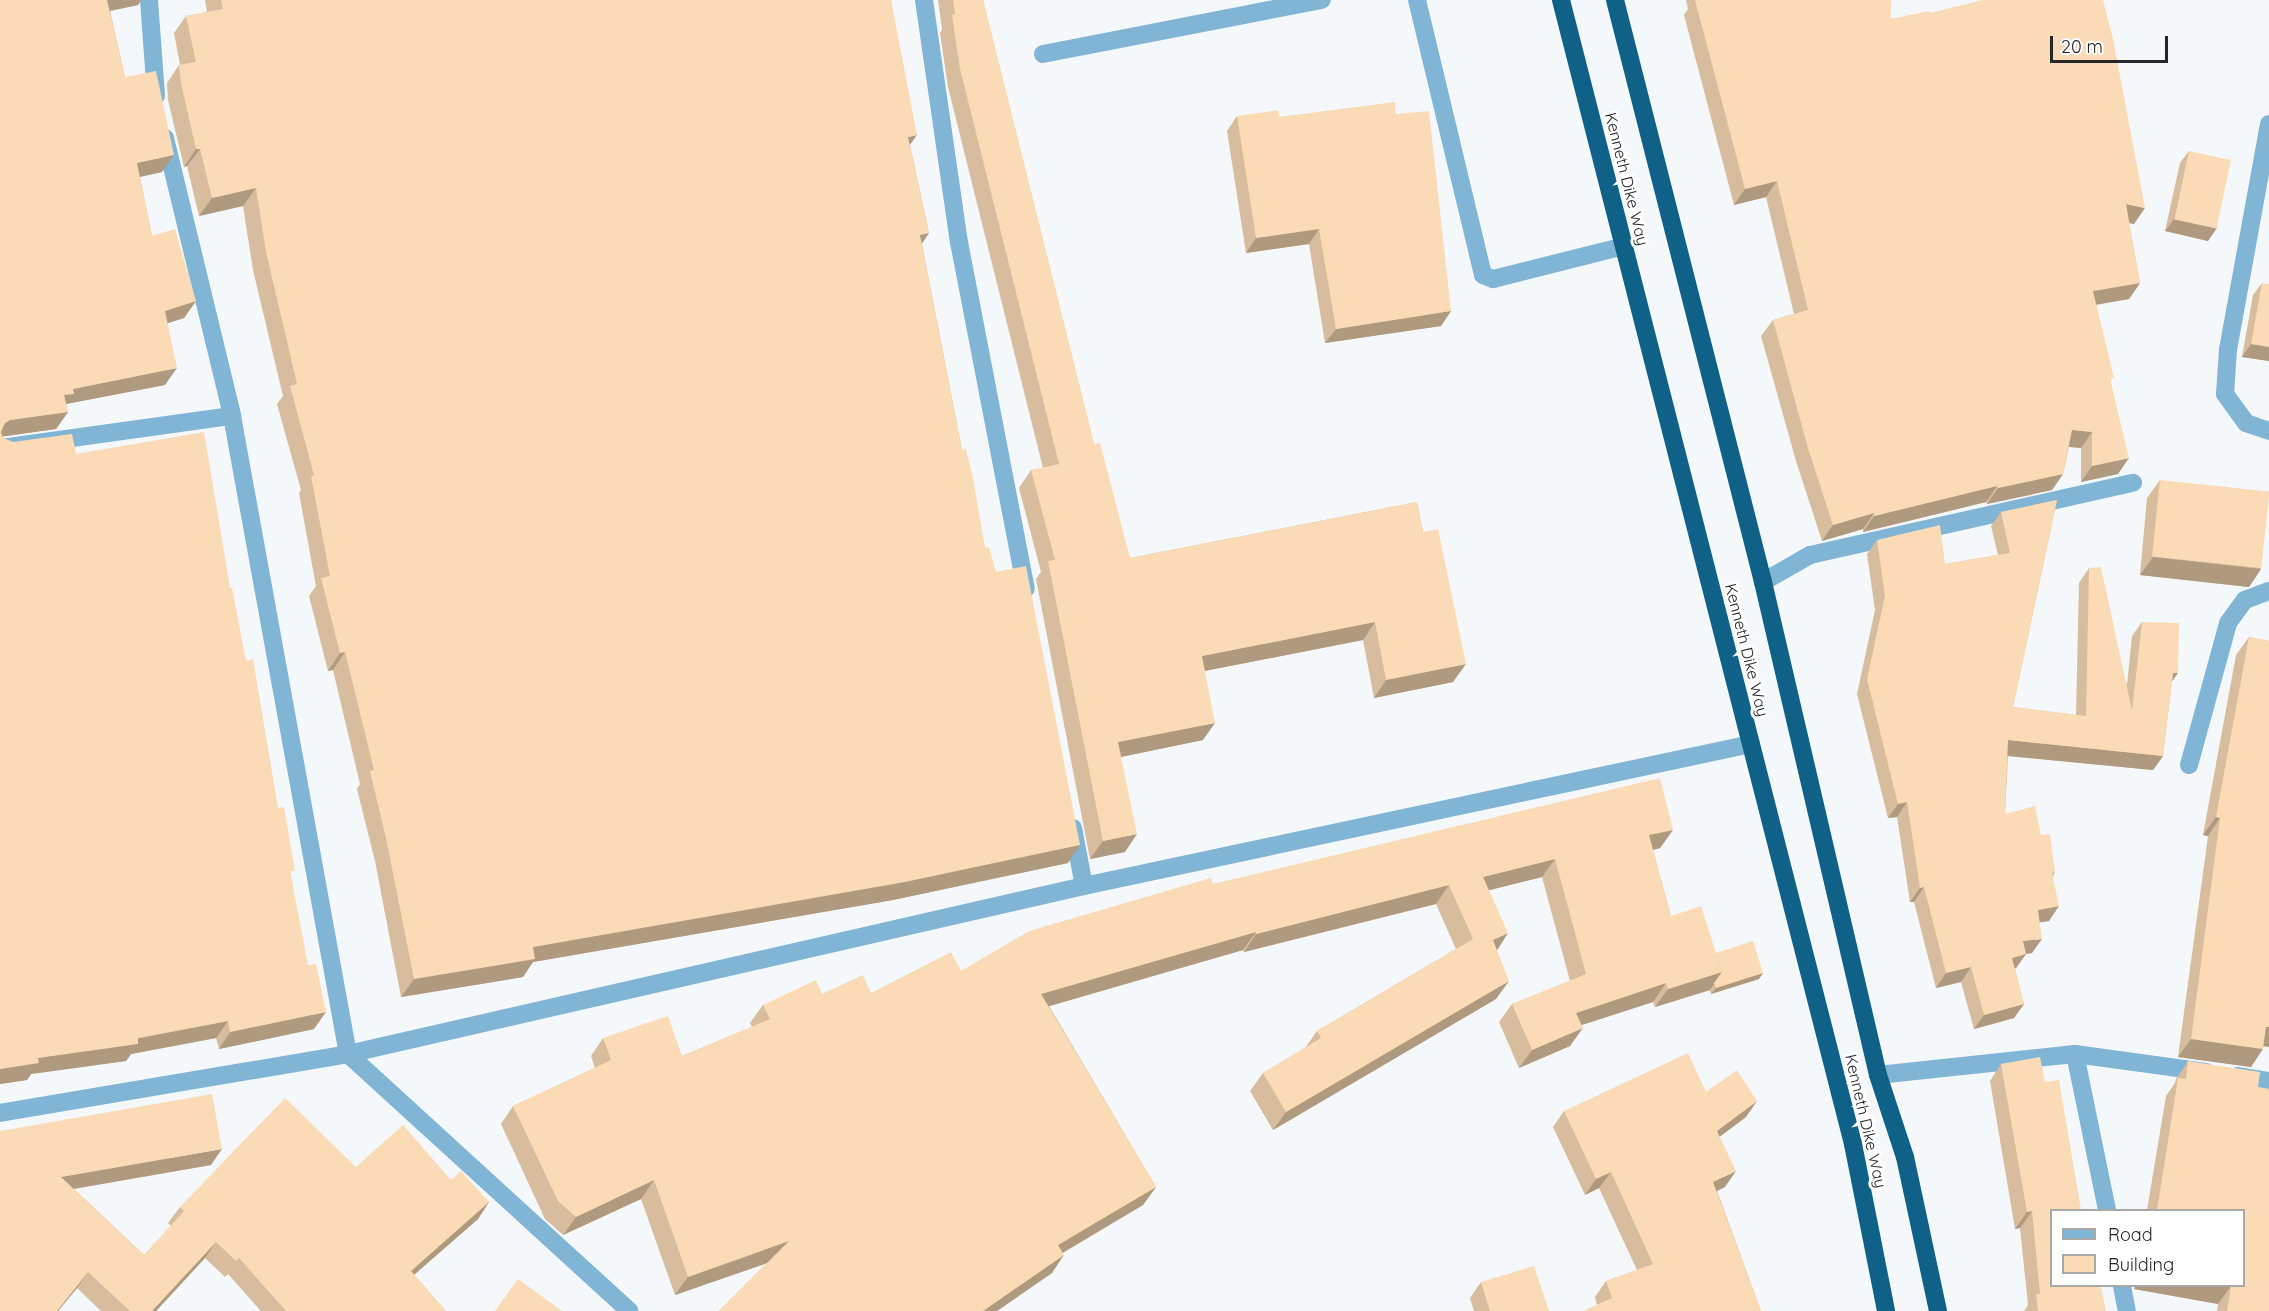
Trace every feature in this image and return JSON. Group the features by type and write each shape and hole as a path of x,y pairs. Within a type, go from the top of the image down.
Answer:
{"highway":[{"name":"Kenneth Dike Way","path":"1561,0 1853,1144 1886,1311"},
{"name":"Kenneth Dike Way","path":"1615,0 1763,582 1878,1075 1905,1157 1938,1311"}],"street":[{"path":"149,0 161,119 232,416 348,1053 629,1311"},
{"path":"924,0 959,242 1029,605"},
{"path":"1043,54 1322,0"},
{"path":"1418,0 1483,275 1493,279 1624,246"},
{"path":"2269,124 2228,349 2225,394 2246,423 2269,431"},
{"path":"0,448 232,416"},
{"path":"1763,582 1810,555 2133,483"},
{"path":"2189,765 2228,623 2245,600 2269,591"},
{"path":"0,1113 348,1053 1084,886 1751,744"},
{"path":"1070,816 1084,886"},
{"path":"1878,1075 2076,1054 2269,1081"},
{"path":"2076,1054 2107,1209"},
{"path":"2122,1287 2127,1311"}],"building":[{"path":"0,0 107,0 125,77 156,71 174,155 137,163 152,236 175,229 196,301 165,311 177,368 73,389 74,394 64,395 68,412 10,420 5,423 1,432 3,438 13,442 72,434 76,454 204,432 230,588 232,588 246,661 253,659 278,808 284,807 295,871 290,871 308,965 316,964 326,1012 230,1032 228,1021 138,1038 138,1044 38,1058 39,1063 0,1069"},
{"path":"221,0 891,0 917,135 908,137 929,233 920,235 962,450 966,449 973,478 985,548 989,547 996,572 1026,566 1080,845 905,882 533,947 535,959 414,979 370,771 374,770 345,652 340,653 321,578 330,576 311,476 314,475 290,386 297,384 266,252 256,188 212,198 200,149 196,149 181,83 179,65 196,62 186,16 223,9"},
{"path":"953,0 983,0 1094,444 1100,443 1130,558 1417,502 1423,532 1438,529 1466,664 1386,680 1375,622 1202,656 1215,723 1118,742 1137,834 1103,841 1048,561 1055,560 1031,470 1059,464 960,69 952,15 955,14"},
{"path":"1695,0 1891,0 1890,19 1929,11 1930,13 1982,0 2103,0 2113,39 2145,208 2126,204 2140,283 2093,291 2114,378 2110,379 2129,458 2092,466 2092,432 2072,430 2063,474 1998,488 1997,486 1874,516 1874,513 1833,525 1807,445 1773,320 1808,310 1777,181 1745,189"},
{"path":"1395,102 1396,114 1429,111 1451,311 1336,329 1319,229 1256,238 1237,116 1278,110 1279,117"},
{"path":"2189,151 2231,160 2217,228 2174,219"},
{"path":"2262,283 2269,284 2269,347 2251,344"},
{"path":"2160,480 2269,491 2261,568 2152,557"},
{"path":"2057,500 2013,707 2086,716 2089,568 2101,567 2132,711 2142,622 2179,623 2178,673 2173,673 2163,756 2008,740 2005,814 2035,806 2041,835 2050,834 2055,872 2052,873 2059,906 2038,910 2042,939 2023,941 2026,954 2012,958 2024,1004 1984,1015 1971,967 1946,973 1924,887 1920,888 1907,802 1898,804 1867,679 1885,596 1877,540 1940,525 1945,564 2010,553 2001,512"},
{"path":"2249,637 2269,641 2269,1027 2266,1027 2263,1049 2191,1039 2220,818 2216,817"},
{"path":"1660,778 1673,830 1649,835 1671,916 1701,906 1722,972 1668,989 1666,983 1576,1013 1583,1028 1532,1050 1512,1004 1586,974 1555,859 1483,877 1508,933 1493,940 1509,981 1286,1112 1263,1073 1321,1038 1317,1031 1473,939 1449,885 1256,934 1256,932 1041,994 1156,1187 1058,1245 1064,1255 983,1311 719,1311 789,1241 688,1277 654,1180 576,1217 558,1201 513,1106 611,1060 603,1038 668,1016 682,1056 770,1019 763,1005 816,980 822,994 863,975 871,993 951,952 961,971 1029,931 1211,878 1213,884"},
{"path":"1753,941 1763,973 1716,988 1714,983 1722,972 1716,953"},
{"path":"1688,1053 1706,1092 1737,1070 1757,1101 1717,1131 1736,1171 1713,1182 1761,1311 1583,1311 1612,1298 1606,1281 1653,1264 1611,1172 1596,1179 1564,1111"},
{"path":"2040,1057 2045,1082 2059,1080 2081,1209 2050,1209 2050,1287 2101,1287 2106,1311 2038,1311 2036,1294 2040,1294 2032,1211 2027,1212 2001,1064"},
{"path":"2188,1061 2260,1072 2258,1087 2269,1089 2269,1311 2227,1311 2231,1287 2245,1287 2245,1209 2157,1209 2178,1078 2186,1079"},
{"path":"212,1094 222,1149 61,1177 144,1255 184,1211 180,1207 285,1098 356,1167 403,1125 451,1180 461,1171 489,1202 411,1271 446,1311 286,1311 239,1258 236,1261 216,1242 152,1311 130,1311 88,1272 57,1311 0,1311 0,1131"},
{"path":"1534,1266 1549,1311 1490,1311 1481,1282"},
{"path":"518,1279 562,1311 495,1311"}]}
